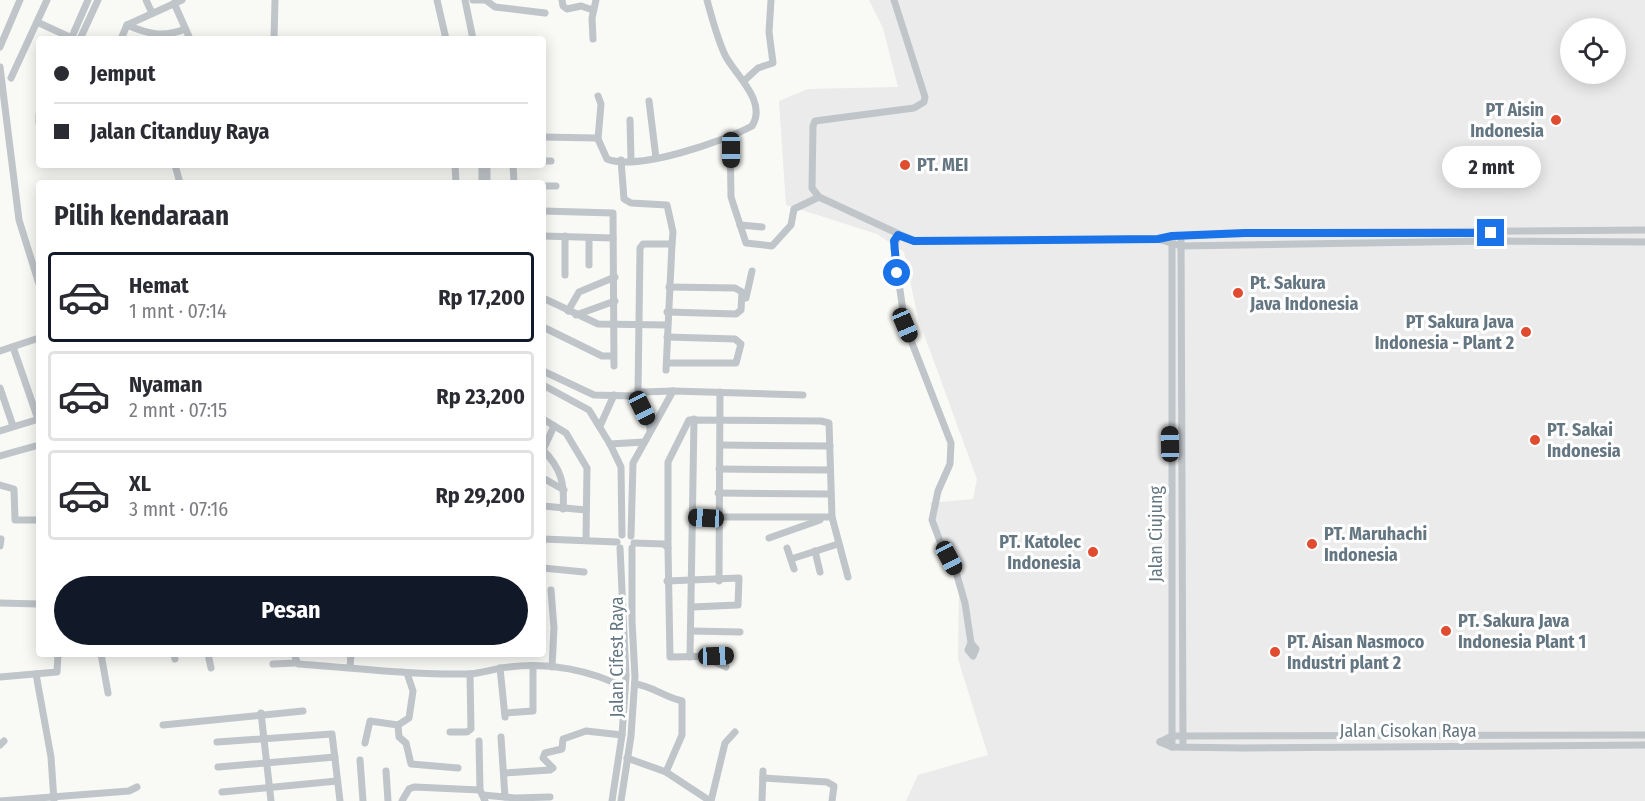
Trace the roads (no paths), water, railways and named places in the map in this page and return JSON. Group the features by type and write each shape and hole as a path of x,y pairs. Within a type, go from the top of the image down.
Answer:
{"street":[{"path":"0,47 20,0"},
{"path":"11,78 46,0"},
{"path":"75,36 88,0"},
{"path":"76,36 98,0"},
{"path":"146,0 152,13"},
{"path":"273,36 274,0"},
{"path":"437,0 445,36"},
{"path":"465,0 471,36"},
{"path":"472,0 487,1 495,8 545,13"},
{"path":"562,0 563,6 567,9 581,6 593,9"},
{"path":"593,39 593,9 596,0"},
{"path":"598,96 601,104 598,140 606,159 621,160 677,155 730,135 754,123 752,99 745,80 725,55 707,0"},
{"path":"745,80 758,68 772,63 769,32 771,0"},
{"path":"894,0 925,97 924,102 914,108 815,121 812,188 819,197 914,241 1025,238 1158,239 1172,236 1362,232 1645,242"},
{"path":"122,36 127,26 178,2 188,36"},
{"path":"37,22 67,36"},
{"path":"127,26 156,35 170,35 185,29"},
{"path":"0,67 16,203 36,273"},
{"path":"649,101 656,158"},
{"path":"630,120 631,159"},
{"path":"730,135 731,197 746,243 772,246 791,225 794,209 819,197"},
{"path":"546,137 598,140"},
{"path":"621,160 624,199 631,202 667,205 672,244 667,312 666,366 736,363 741,344 735,339 667,337"},
{"path":"546,186 556,186"},
{"path":"546,211 611,212 615,277 614,366"},
{"path":"740,225 762,227"},
{"path":"1158,239 1181,246 1362,243 1645,230"},
{"path":"894,232 894,248 905,325 951,443 950,464 938,491 933,520 941,544 956,572 965,603 971,644"},
{"path":"546,236 613,238"},
{"path":"565,236 565,275"},
{"name":"Jalan Ciujung","path":"1172,236 1172,747"},
{"path":"1181,236 1183,747"},
{"path":"589,238 589,265"},
{"path":"650,432 649,422 635,395 641,246 646,243 672,244"},
{"path":"742,301 746,297 752,271"},
{"path":"568,310 579,292 615,277"},
{"path":"667,312 736,314 741,310 742,301 742,292 738,289 669,287"},
{"path":"546,299 598,324 667,325"},
{"path":"576,315 615,301"},
{"path":"546,328 602,356 614,356"},
{"path":"0,351 36,341"},
{"path":"13,347 36,412"},
{"path":"546,373 584,393 635,395 673,391 803,395"},
{"path":"546,387 585,407 610,444 644,442 673,391"},
{"path":"0,388 3,404 13,426"},
{"path":"719,580 720,392"},
{"path":"600,426 614,395"},
{"path":"690,657 694,419"},
{"path":"729,656 673,658 669,656 668,462 689,420 827,422 830,425 832,517 848,577"},
{"path":"0,431 36,421"},
{"path":"546,421 566,433 586,468 586,540"},
{"path":"546,443 554,426"},
{"name":"Jalan Cifest Raya","path":"621,801 635,680 633,464 644,442"},
{"name":"Jalan Cifest Raya","path":"610,444 621,468 620,542 626,676 622,735 612,801"},
{"path":"720,445 830,446"},
{"path":"0,456 36,446"},
{"path":"546,454 561,473 564,490 563,509"},
{"path":"719,469 830,470"},
{"path":"546,480 564,490"},
{"path":"0,485 14,489 15,520 36,520"},
{"path":"718,493 830,494"},
{"path":"546,506 586,510"},
{"path":"693,517 821,519"},
{"path":"769,538 832,517"},
{"path":"0,546 1,539"},
{"path":"546,539 664,543 668,548"},
{"path":"620,542 628,550 632,542"},
{"path":"791,559 838,544"},
{"path":"787,548 794,569"},
{"path":"815,551 820,572"},
{"path":"546,568 584,570 585,582"},
{"path":"667,581 738,578 738,605 692,607"},
{"path":"551,590 554,628 552,667"},
{"path":"0,603 36,604"},
{"path":"691,631 740,632"},
{"path":"0,677 57,672 58,657"},
{"path":"102,657 108,693"},
{"path":"209,657 211,668"},
{"path":"294,657 295,663"},
{"path":"350,667 351,657"},
{"path":"702,657 726,667"},
{"path":"273,664 295,663 407,673 470,674 500,668 552,667 599,675 625,688"},
{"path":"500,668 505,715 533,711 533,666"},
{"path":"365,743 370,721 398,725 409,718 413,691 407,673"},
{"path":"36,674 51,758 54,798"},
{"path":"450,732 467,732 471,729 470,674"},
{"path":"626,676 647,685 657,693 682,701 682,735 666,772"},
{"path":"163,725 261,713 303,711"},
{"path":"261,713 271,801"},
{"path":"398,725 399,737 406,742 411,764 458,768"},
{"path":"217,742 328,732 334,738 340,801"},
{"path":"505,773 550,770 553,768 543,758 545,753 562,749 562,740 585,732 622,735"},
{"path":"627,758 666,772 711,801 725,743 735,732"},
{"name":"Jalan Cisokan Raya","path":"1172,736 1645,735"},
{"path":"1172,736 1160,742 1172,747"},
{"path":"501,737 505,798"},
{"path":"479,741 483,795"},
{"name":"Jalan Cisokan Raya","path":"1172,747 1645,745"},
{"path":"218,767 266,761 335,757"},
{"path":"360,760 363,801"},
{"path":"386,771 388,801"},
{"path":"762,801 763,774 827,782 834,786 832,801"},
{"path":"222,792 337,781"},
{"path":"0,801 129,791 137,787"},
{"path":"402,801 409,789 414,788 517,800 550,797"}],"place":[{"name":"PT Aisin Indonesia","path":"1556,120"},
{"name":"PT. MEI","path":"905,165"},
{"name":"Pt. Sakura Java Indonesia","path":"1238,293"},
{"name":"PT Sakura Java Indonesia - Plant 2","path":"1526,332"},
{"name":"PT. Sakai Indonesia","path":"1535,440"},
{"name":"PT. Maruhachi Indonesia","path":"1312,544"},
{"name":"PT. Katolec Indonesia","path":"1093,552"},
{"name":"PT. Sakura Java Indonesia Plant 1","path":"1446,631"},
{"name":"PT. Aisan Nasmoco Industri plant 2","path":"1275,652"}]}
